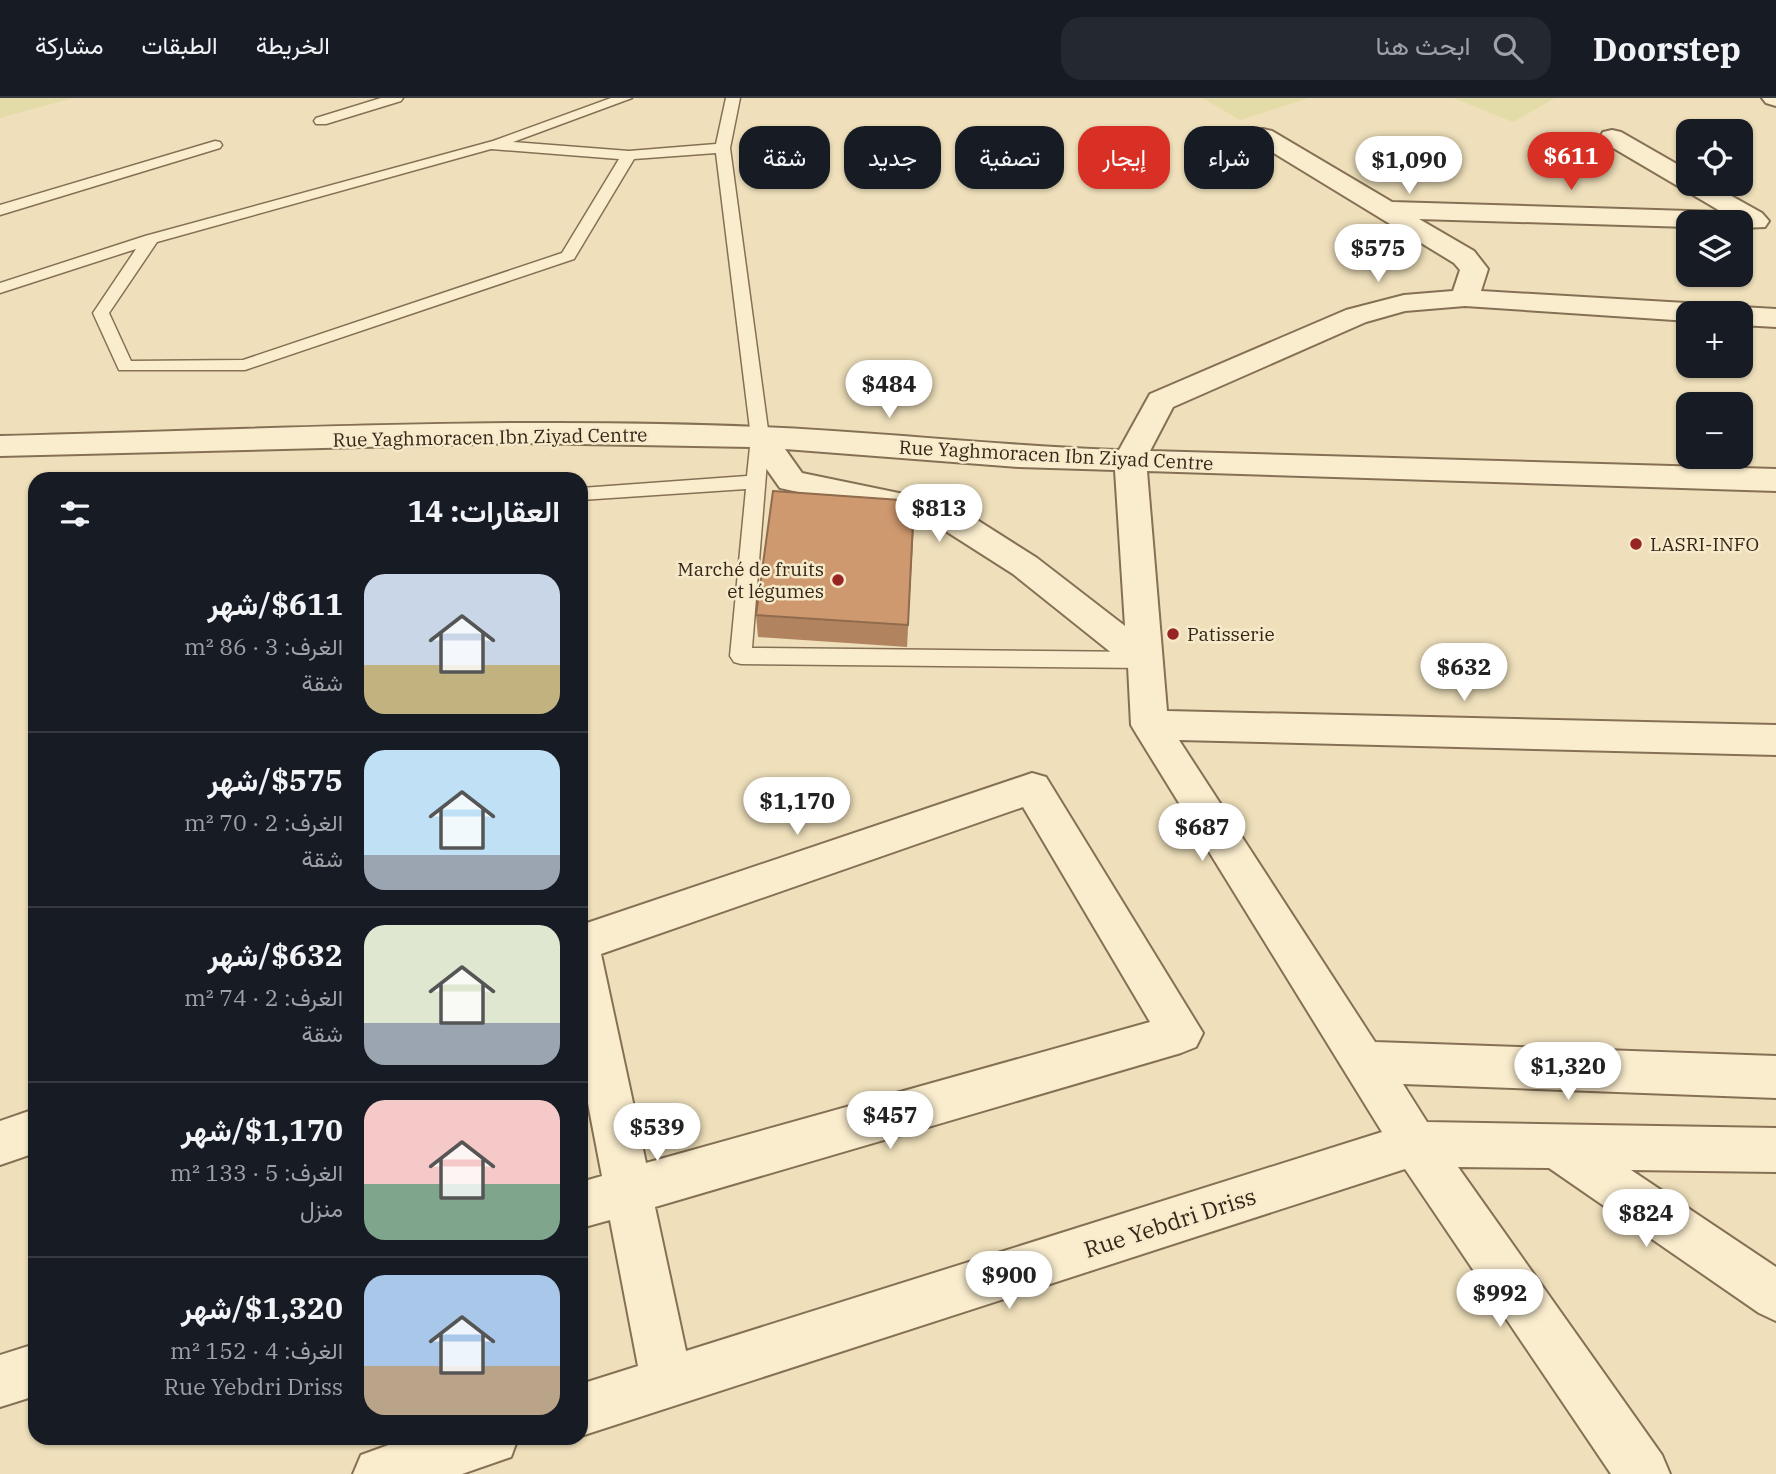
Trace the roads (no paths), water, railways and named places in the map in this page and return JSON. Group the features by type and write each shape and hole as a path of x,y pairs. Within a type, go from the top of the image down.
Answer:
{"street":[{"path":"1612,137 1676,175"},
{"path":"1274,143 1464,257 1474,269 1465,298"},
{"path":"1712,196 1766,227"},
{"path":"1386,210 1766,227"},
{"path":"1643,1474 1415,1144 1150,725 1130,459 1161,401 1356,316 1404,303 1465,298 1676,311"},
{"path":"1753,317 1776,318"},
{"name":"Rue Yaghmoracen Ibn Ziyad Centre","path":"0,446 523,433 760,437 1019,457 1776,480"},
{"path":"760,437 790,481 940,512 1025,566 1144,660"},
{"path":"1150,725 1776,740"},
{"path":"588,941 1032,788 1181,1033 588,1203"},
{"path":"588,992 667,1383"},
{"path":"1363,1062 1776,1077"},
{"path":"0,1143 28,1133"},
{"name":"Rue Yebdri Driss","path":"588,1408 1415,1144 1776,1150"},
{"path":"1554,1145 1776,1296"},
{"path":"0,1381 28,1372"},
{"path":"380,1474 470,1445"}],"lane":[{"path":"321,121 396,98"},
{"path":"0,288 151,239 491,145 625,98"},
{"path":"733,98 723,148 760,437 741,656 1144,660"},
{"path":"0,210 215,145"},
{"path":"491,145 629,155 723,148"},
{"path":"151,239 101,313 125,366 245,365 568,256 629,155"},
{"path":"588,494 756,482"}],"place":[{"name":"LASRI-INFO","path":"1636,544"},
{"name":"Marché de fruits et légumes","path":"838,580"},
{"name":"Patisserie","path":"1173,634"}]}
